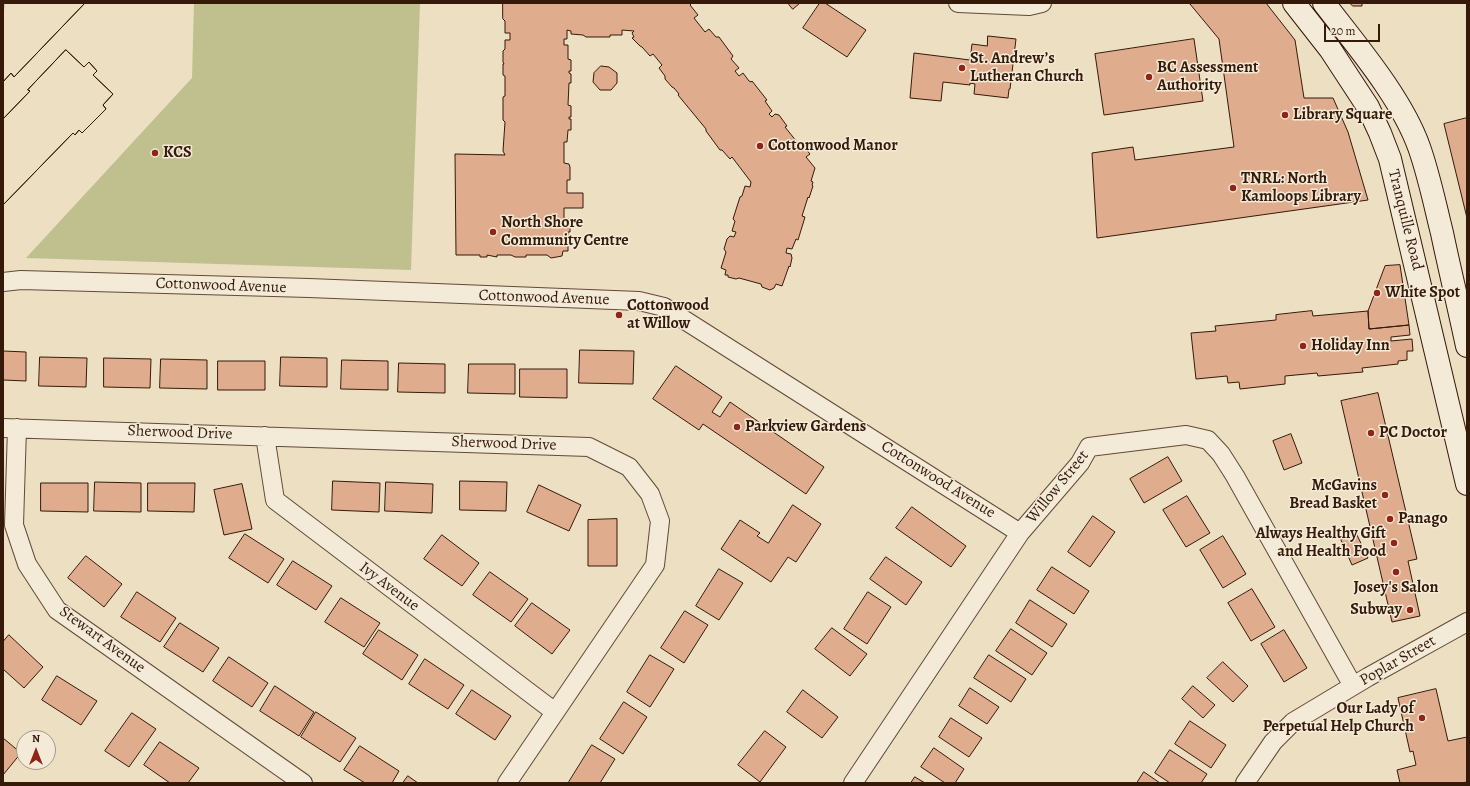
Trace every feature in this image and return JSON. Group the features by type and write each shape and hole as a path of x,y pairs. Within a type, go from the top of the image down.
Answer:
{"main road":[{"name":"Tranquille Road","path":"1294,3 1330,49 1368,107 1390,159 1467,484"},
{"name":"Tranquille Road","path":"1324,3 1356,44 1393,96 1419,147 1435,203 1467,346"}],"street":[{"path":"958,3 1029,6 1042,3"},
{"name":"Cottonwood Avenue","path":"3,282 21,280 309,288 639,302 664,307 1020,533"},
{"name":"Sherwood Drive","path":"10,428 589,446 629,467 650,494 660,521 655,565 507,783"},
{"name":"Stewart Avenue","path":"10,428 14,525 27,564 57,610 303,783"},
{"name":"Willow Street","path":"853,783 1020,533 1080,463 1089,448 1186,435 1208,440 1221,454 1235,476 1353,686"},
{"name":"Ivy Avenue","path":"265,436 275,500 555,712"},
{"name":"Poplar Street","path":"1245,783 1273,742 1293,722 1353,686 1467,622"}],"green space":[{"path":"194,3 420,3 411,270 26,258 192,78"}],"building":[{"path":"4,3 85,3 14,77 11,73 3,82"},
{"path":"4,3 85,3 14,77 11,73 3,82"},
{"name":"Cottonwood Manor","path":"503,3 692,3 690,5 698,15 694,18 705,32 709,29 716,37 719,37 733,56 731,59 739,68 735,71 739,76 743,73 749,81 752,81 767,100 765,101 772,111 769,114 772,117 775,114 779,115 787,126 785,127 797,142 800,142 810,154 806,157 815,168 811,181 813,182 813,186 802,216 805,217 798,240 796,239 792,249 787,248 786,253 791,254 792,258 782,286 776,284 774,288 770,290 762,287 761,284 739,278 736,279 728,277 728,275 725,275 726,270 721,268 726,252 724,249 727,239 730,236 734,237 736,232 732,231 735,221 733,219 745,186 750,187 751,182 732,157 730,159 722,150 720,150 706,129 678,95 679,94 665,79 665,76 659,68 662,65 653,54 650,56 632,38 634,37 632,33 634,31 622,30 622,35 610,35 610,37 586,37 583,35 571,34 571,31 567,30 567,39 564,39 564,45 568,45 568,59 571,60 571,71 569,71 569,73 571,74 571,83 569,83 568,105 571,106 571,117 569,117 569,119 571,119 571,130 568,130 567,142 564,142 564,163 569,164 570,167 570,180 567,180 567,193 583,193 583,208 564,208 564,218 569,219 570,221 570,232 568,232 568,251 563,251 562,256 551,258 547,255 526,255 526,257 515,257 511,255 497,255 497,257 487,255 487,257 480,257 480,255 456,255 455,154 505,155 503,151 505,122 503,120 503,97 505,96 505,76 503,75 503,51 505,49 505,40 510,40 510,33 505,33"},
{"path":"788,3 800,3 793,9"},
{"path":"820,3 825,3 866,30 847,57 803,28"},
{"name":"Library Square","path":"1266,3 1295,40 1304,98 1333,98 1348,132 1368,200 1097,238 1092,153 1133,147 1135,160 1234,147 1219,39 1190,4"},
{"path":"1350,3 1362,3 1362,6 1353,6"},
{"name":"St. Andrew’s Lutheran Church","path":"988,36 1016,39 1008,98 974,94 975,84 970,83 970,85 943,82 941,101 910,98 914,53 970,60 972,44 987,46"},
{"name":"BC Assessment Authority","path":"1194,39 1203,101 1104,115 1095,54"},
{"path":"66,50 84,67 89,62 97,71 93,75 113,94 103,105 106,109 82,133 79,130 75,135 73,133 3,205 3,119"},
{"path":"66,50 84,67 89,62 97,71 93,75 113,94 103,105 106,109 82,133 79,130 75,135 73,133 3,205 3,119"},
{"path":"601,66 609,67 617,73 617,83 611,90 600,90 593,82 594,73"},
{"path":"1467,118 1467,218 1444,124"},
{"path":"1400,265 1409,325 1369,329 1368,311 1385,266"},
{"name":"Holiday Inn","path":"1312,311 1313,316 1368,311 1369,329 1409,325 1410,335 1391,337 1391,341 1412,339 1413,351 1407,351 1407,360 1398,361 1398,364 1362,368 1363,372 1318,376 1317,373 1285,376 1285,384 1240,389 1239,382 1228,383 1227,376 1196,379 1191,333 1216,331 1215,326 1276,320 1276,315"},
{"path":"580,350 634,351 633,384 579,383"},
{"path":"3,351 26,352 26,381 3,380"},
{"path":"40,357 87,358 86,387 39,386"},
{"path":"281,357 327,358 327,387 280,386"},
{"path":"104,358 151,359 150,388 104,387"},
{"path":"161,359 207,360 207,389 160,388"},
{"path":"342,360 388,361 388,390 341,389"},
{"path":"218,361 265,361 265,390 218,390"},
{"path":"399,363 445,364 445,393 398,392"},
{"path":"469,364 515,364 515,394 468,393"},
{"name":"Parkview Gardens","path":"676,366 722,397 712,412 720,417 730,402 824,467 806,494 703,424 699,430 653,399"},
{"path":"520,369 567,369 567,398 520,397"},
{"path":"1378,393 1417,559 1408,561 1420,616 1392,622 1341,401"},
{"path":"1291,434 1302,463 1284,470 1273,441"},
{"path":"1168,457 1182,481 1144,503 1130,479"},
{"path":"333,481 380,483 379,512 332,510"},
{"path":"460,481 507,482 506,511 460,510"},
{"path":"95,482 141,483 141,512 94,511"},
{"path":"386,482 433,484 432,513 385,511"},
{"path":"41,483 88,483 88,512 41,511"},
{"path":"148,483 195,483 194,512 148,511"},
{"path":"242,484 252,529 224,535 214,490"},
{"path":"539,485 581,505 569,531 527,512"},
{"path":"1187,496 1210,533 1186,547 1163,510"},
{"path":"793,505 821,524 796,562 788,557 771,582 721,549 740,520 760,533 757,536 768,543"},
{"path":"912,507 966,546 951,567 896,528"},
{"path":"1093,516 1115,532 1090,567 1068,552"},
{"path":"617,519 617,566 588,566 588,520"},
{"path":"1356,533 1368,558 1352,565 1341,540"},
{"path":"245,534 284,559 268,583 229,558"},
{"path":"442,535 479,563 462,586 424,559"},
{"path":"1223,536 1246,574 1223,588 1200,550"},
{"path":"86,556 122,584 104,607 68,578"},
{"path":"886,557 922,582 906,605 870,579"},
{"path":"293,561 332,586 316,610 277,585"},
{"path":"1052,567 1089,591 1074,614 1037,590"},
{"path":"719,569 743,583 719,620 696,606"},
{"path":"490,572 528,599 511,622 473,595"},
{"path":"1252,589 1275,627 1251,641 1228,603"},
{"path":"137,592 176,618 160,642 121,617"},
{"path":"868,592 891,607 867,644 844,629"},
{"path":"341,598 380,623 364,647 325,622"},
{"path":"1030,600 1067,624 1052,647 1016,623"},
{"path":"532,603 570,630 552,654 515,626"},
{"path":"685,611 708,625 684,663 661,648"},
{"path":"180,623 219,648 203,672 164,647"},
{"path":"832,628 867,654 850,676 815,649"},
{"path":"1011,629 1047,653 1032,675 996,651"},
{"path":"379,630 418,655 402,680 363,654"},
{"path":"1284,630 1307,668 1284,682 1261,644"},
{"path":"9,635 43,667 24,688 3,669 3,642"},
{"path":"650,655 674,669 650,707 627,692"},
{"path":"989,655 1026,679 1011,702 974,678"},
{"path":"229,657 268,683 252,707 213,681"},
{"path":"425,659 464,685 448,709 409,684"},
{"path":"1223,662 1248,686 1233,702 1207,678"},
{"path":"57,676 97,701 81,725 42,700"},
{"path":"275,686 314,712 299,736 260,711"},
{"path":"1193,686 1215,705 1203,718 1182,699"},
{"path":"970,688 999,707 987,724 959,706"},
{"name":"Our Lady of Perpetual Help Church","path":"1436,689 1448,741 1467,737 1467,782 1400,783 1397,770 1416,765 1413,751 1410,752 1398,698"},
{"path":"472,690 511,716 495,740 456,714"},
{"path":"803,690 838,717 822,738 787,712"},
{"path":"624,702 647,717 623,754 600,739"},
{"path":"316,712 356,738 340,762 301,737"},
{"path":"132,713 156,729 129,767 105,751"},
{"path":"951,718 982,738 969,757 939,737"},
{"path":"1190,721 1226,745 1211,768 1175,744"},
{"path":"765,731 786,747 760,782 738,765"},
{"path":"3,738 16,749 16,759 3,775"},
{"path":"160,742 199,768 188,783 170,783 144,765"},
{"path":"592,745 615,759 600,783 570,783 569,782"},
{"path":"360,746 399,771 392,783 365,783 344,770"},
{"path":"934,748 964,769 955,783 945,783 921,767"},
{"path":"1170,750 1207,774 1201,783 1170,783 1155,773"},
{"path":"1144,772 1160,783 1137,783"},
{"path":"408,776 418,783 403,783"},
{"path":"915,777 925,783 911,783"}],"place":[{"name":"St. Andrew’s Lutheran Church","path":"962,68"},
{"name":"BC Assessment Authority","path":"1149,77"},
{"name":"Library Square","path":"1285,115"},
{"name":"Cottonwood Manor","path":"760,146"},
{"name":"KCS","path":"155,153"},
{"name":"TNRL: North Kamloops Library","path":"1233,188"},
{"name":"North Shore Community Centre","path":"493,232"},
{"name":"White Spot","path":"1377,293"},
{"name":"Cottonwood at Willow","path":"619,315"},
{"name":"Holiday Inn","path":"1303,346"},
{"name":"Parkview Gardens","path":"737,427"},
{"name":"PC Doctor","path":"1371,433"},
{"name":"McGavins Bread Basket","path":"1385,495"},
{"name":"Panago","path":"1390,519"},
{"name":"Always Healthy Gift and Health Food","path":"1394,543"},
{"name":"Josey's Salon","path":"1396,572"},
{"name":"Subway","path":"1410,610"},
{"name":"Our Lady of Perpetual Help Church","path":"1422,718"}]}
